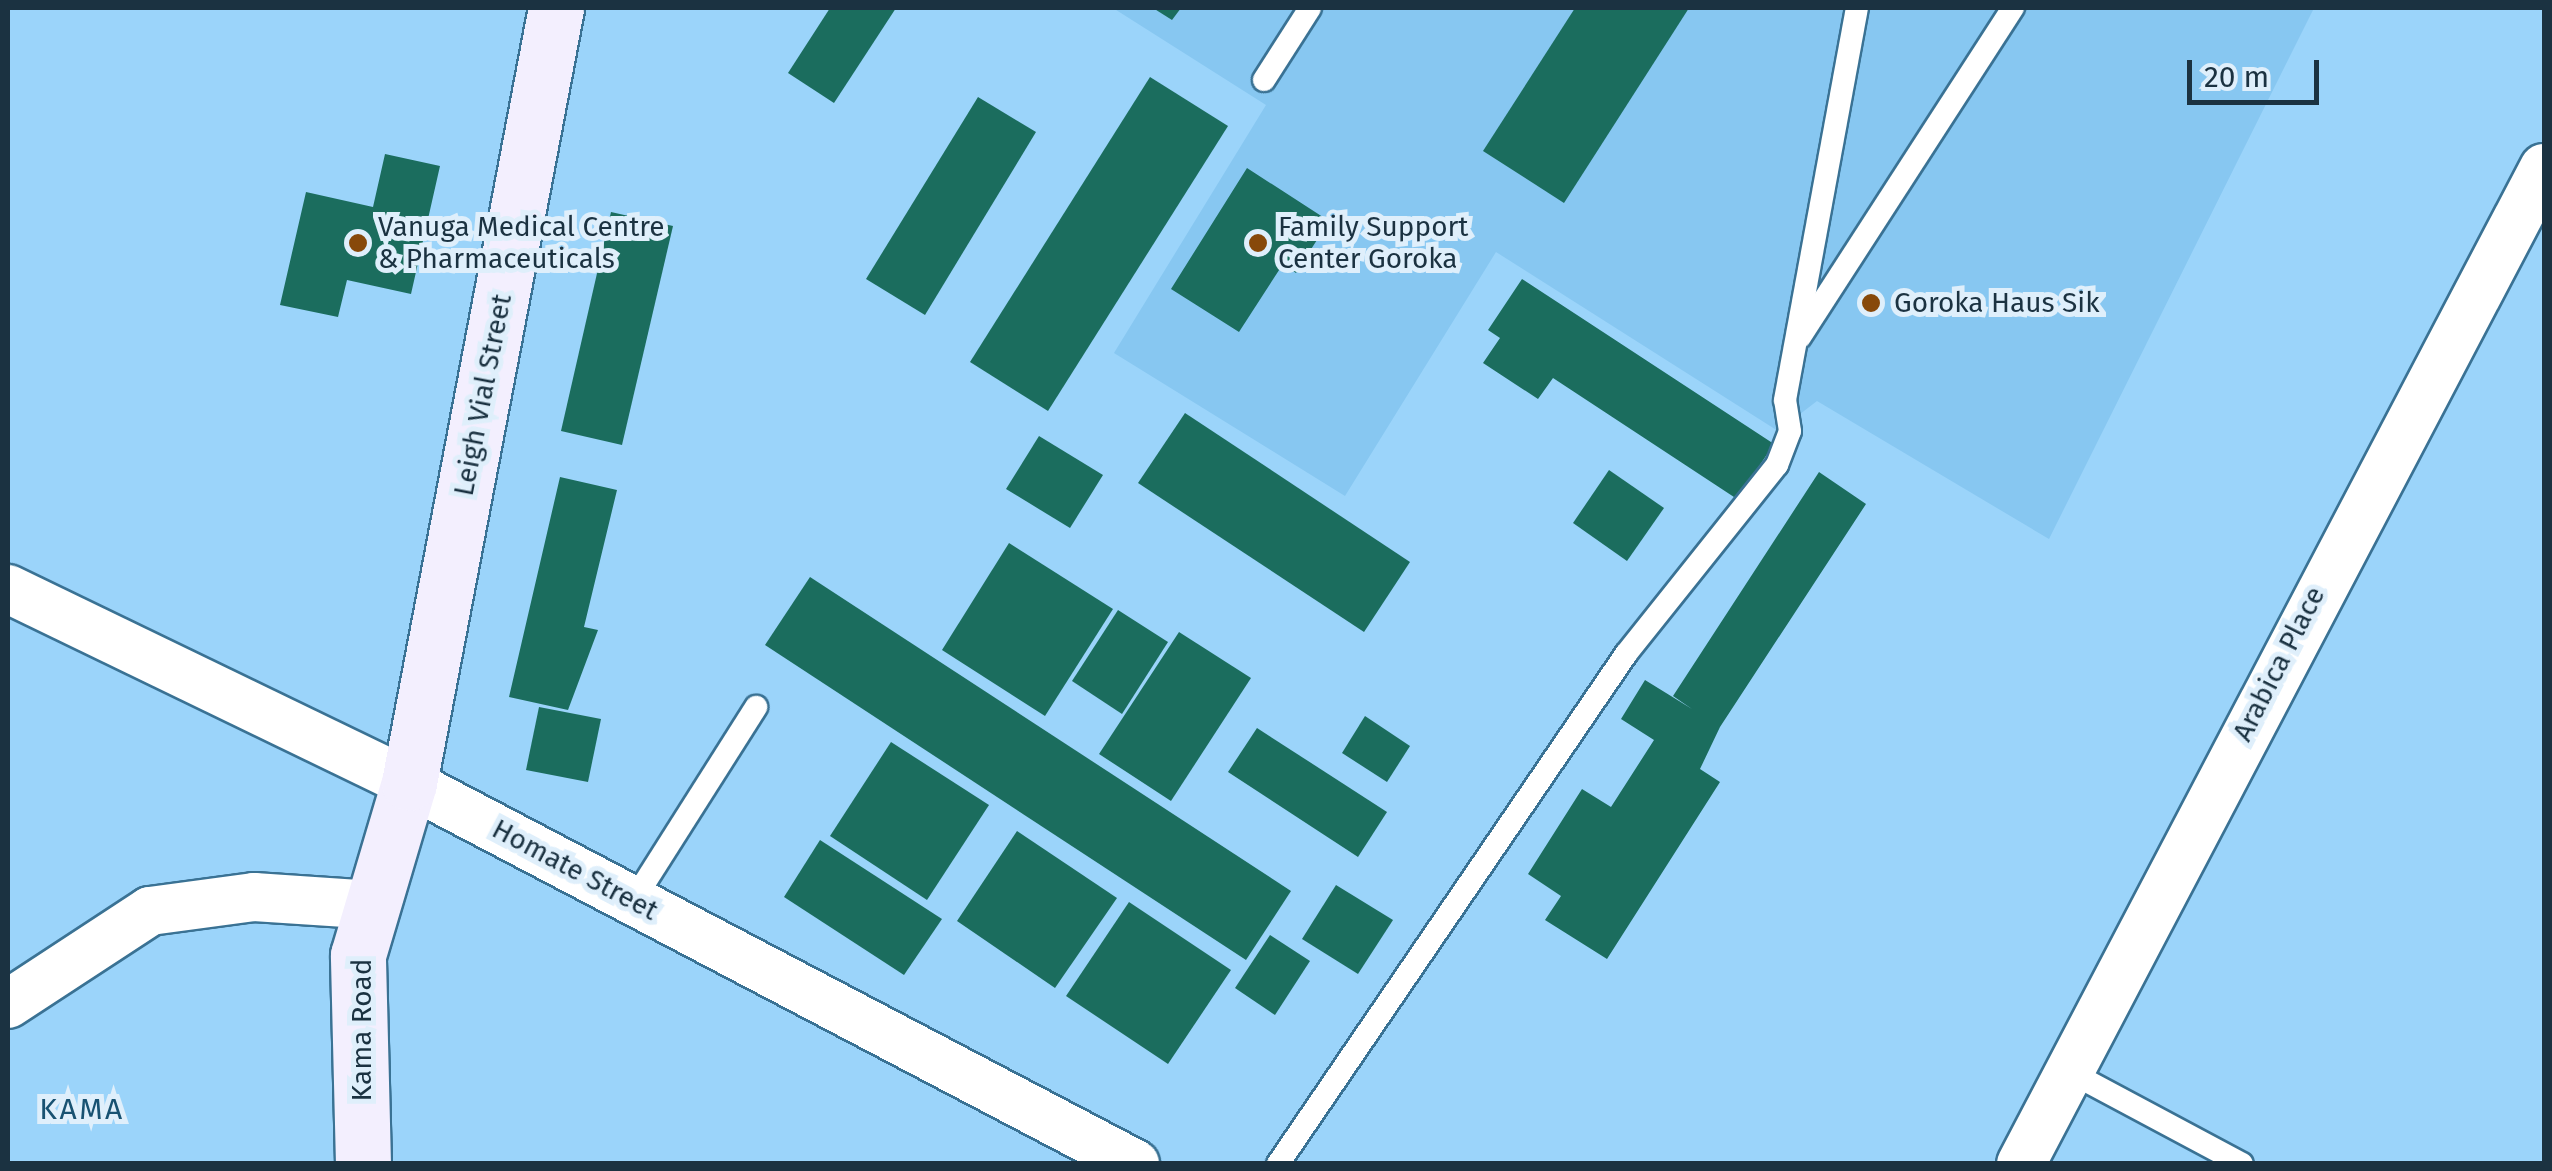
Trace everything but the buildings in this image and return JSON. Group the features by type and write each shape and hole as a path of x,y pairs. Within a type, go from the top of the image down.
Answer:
{"street":[{"name":"Leigh Vial Street","path":"409,783 556,8"},
{"name":"Arabica Place","path":"2021,1164 2544,168"},
{"name":"Homate Street","path":"8,589 409,783 1135,1164"},
{"name":"Kama Road","path":"363,1164 358,955 409,783"},
{"path":"8,1004 150,911 254,897 373,905"}],"lane":[{"path":"1264,80 1310,8"},
{"path":"1278,1164 1626,654 1777,465 1790,431 1785,400 1858,8"},
{"path":"1796,344 2013,8"},
{"path":"634,901 756,707"},
{"path":"2068,1071 2242,1164"}],"shaded area":[{"name":"Goroka Haus Sik","path":"1113,8 2314,8 2049,539 1817,401 1778,431 1496,252 1345,496 1114,353 1266,105"}],"place":[{"name":"Vanuga Medical Centre & Pharmaceuticals","path":"358,243"},
{"name":"Family Support Center Goroka","path":"1258,243"},
{"name":"Goroka Haus Sik","path":"1871,303"}],"district":[{"name":"KAMA","path":"82,1109"}]}
